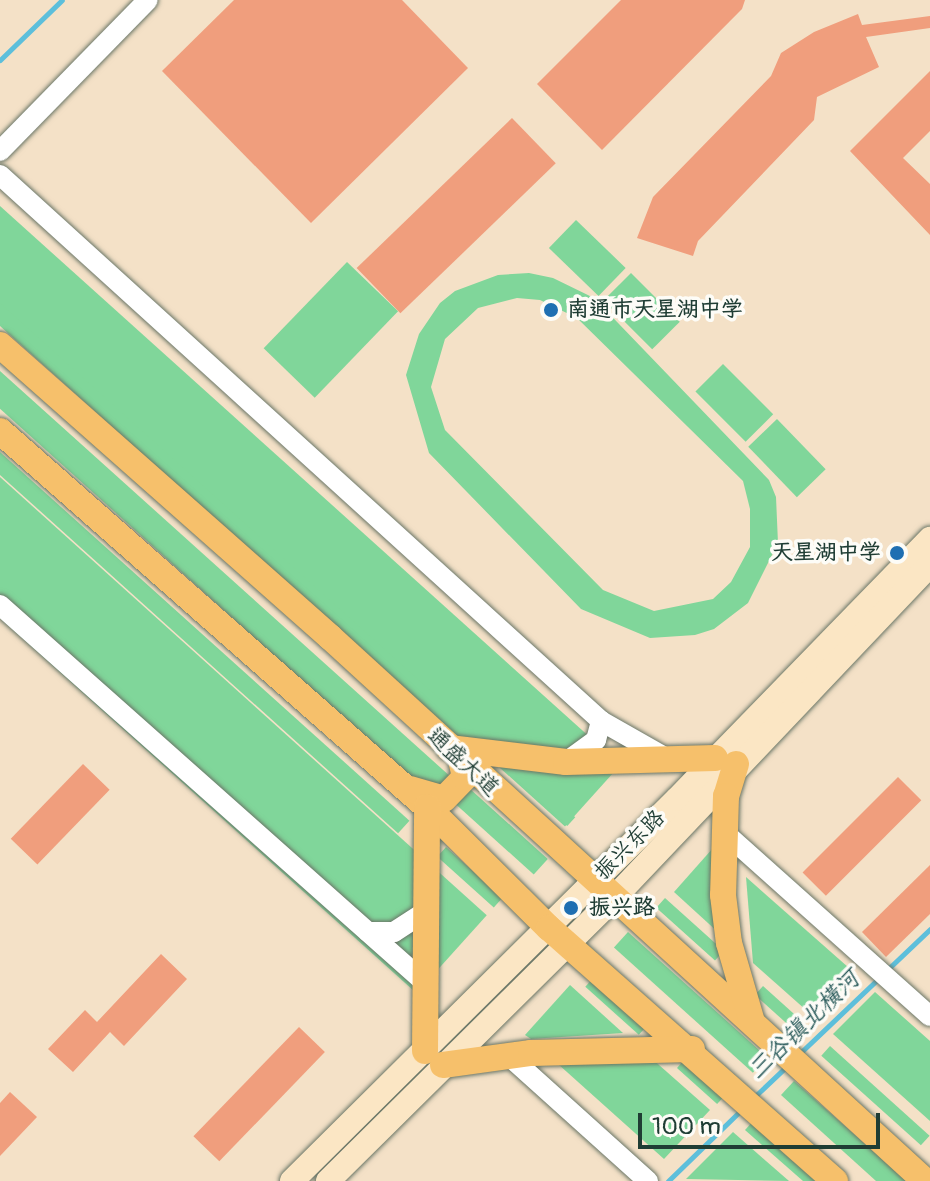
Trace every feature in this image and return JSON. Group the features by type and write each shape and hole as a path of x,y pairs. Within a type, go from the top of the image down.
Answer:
{"main road":[{"name":"通盛大道","path":"0,345 925,1181"},
{"path":"0,431 404,786 558,936 692,1049 835,1181"},
{"name":"振兴东路","path":"292,1181 434,1058 558,936 726,761 930,539"},
{"name":"振兴东路","path":"726,761 930,565"},
{"path":"404,786 444,799 465,777 455,754 566,762 726,761 724,832 729,943 753,1026"},
{"path":"427,807 422,980 434,1058 627,1047 692,1049"},
{"name":"振兴东路","path":"328,1181 434,1058"}],"street":[{"path":"0,151 148,0"},
{"path":"0,175 601,721 675,762"},
{"path":"0,605 422,980"},
{"path":"566,762 596,740 601,721"},
{"path":"724,832 930,1016"},
{"path":"368,932 394,932 423,913"},
{"path":"509,1056 648,1181"}],"green space":[{"path":"0,206 621,765 565,826 0,318"},
{"path":"576,220 626,268 599,296 549,248"},
{"path":"347,262 398,311 315,398 264,348"},
{"path":"529,273 553,278 594,298 769,480 776,497 778,543 748,603 714,629 695,635 650,638 581,609 429,453 406,375 419,334 440,303 455,291 498,275","holes":["517,298 540,300 577,318 743,481 750,509 750,547 731,582 713,599 654,611 603,590 445,430 431,387 445,339 478,308"]},
{"path":"631,273 680,322 652,349 603,301"},
{"path":"0,303 486,741 475,753 0,326"},
{"path":"723,364 773,414 746,442 695,392"},
{"path":"0,371 453,779 434,799 0,409"},
{"path":"777,419 826,469 797,497 748,447"},
{"path":"0,452 409,821 398,833 0,475"},
{"path":"0,477 487,915 417,993 0,618"},
{"path":"524,771 575,817 567,826 516,780"},
{"path":"469,788 548,859 534,875 455,804"},
{"path":"446,847 502,898 494,908 437,857"},
{"path":"713,848 720,934 674,892"},
{"path":"746,877 857,975 815,1018 753,963"},
{"path":"665,898 724,951 715,961 656,908"},
{"path":"628,932 767,1057 753,1073 614,948"},
{"path":"594,977 648,1025 639,1035 585,987"},
{"path":"570,985 623,1033 531,1039 525,1035"},
{"path":"763,986 803,1022 795,1031 755,995"},
{"path":"875,992 930,1041 930,1121 833,1034"},
{"path":"830,1046 930,1136 921,1145 821,1056"},
{"path":"650,1057 710,1110 664,1159 558,1064"},
{"path":"685,1059 725,1095 717,1104 677,1068"},
{"path":"794,1081 907,1181 876,1181 781,1095"},
{"path":"754,1120 822,1181 803,1181 745,1130"},
{"path":"733,1132 789,1181 686,1179"}],"building":[{"path":"234,0 402,0 468,68 311,223 162,71"},
{"path":"621,0 745,0 742,9 602,150 537,84"},
{"path":"858,14 862,25 930,16 930,28 866,37 879,67 817,97 814,120 698,241 693,256 637,238 653,197 771,76 781,53 814,32"},
{"path":"930,71 930,131 903,158 930,184 930,235 850,151"},
{"path":"512,118 556,163 400,313 357,268"},
{"path":"83,764 110,790 37,865 11,839"},
{"path":"898,777 921,800 826,896 803,872"},
{"path":"930,865 930,914 886,957 862,932"},
{"path":"161,954 187,979 124,1046 110,1032 73,1072 48,1049 85,1010 97,1022"},
{"path":"299,1027 325,1052 219,1161 193,1136"},
{"path":"10,1092 37,1117 0,1156 0,1103"}],"waterway":[{"path":"0,60 62,0"},
{"name":"三谷镇北横河","path":"888,969 930,929"},
{"name":"三谷镇北横河","path":"798,1055 881,976"},
{"name":"三谷镇北横河","path":"752,1099 788,1065"},
{"name":"三谷镇北横河","path":"668,1181 742,1109"}],"place":[{"name":"南通市天星湖中学","path":"551,310"},
{"name":"天星湖中学","path":"897,553"},
{"name":"振兴路","path":"571,908"}]}
